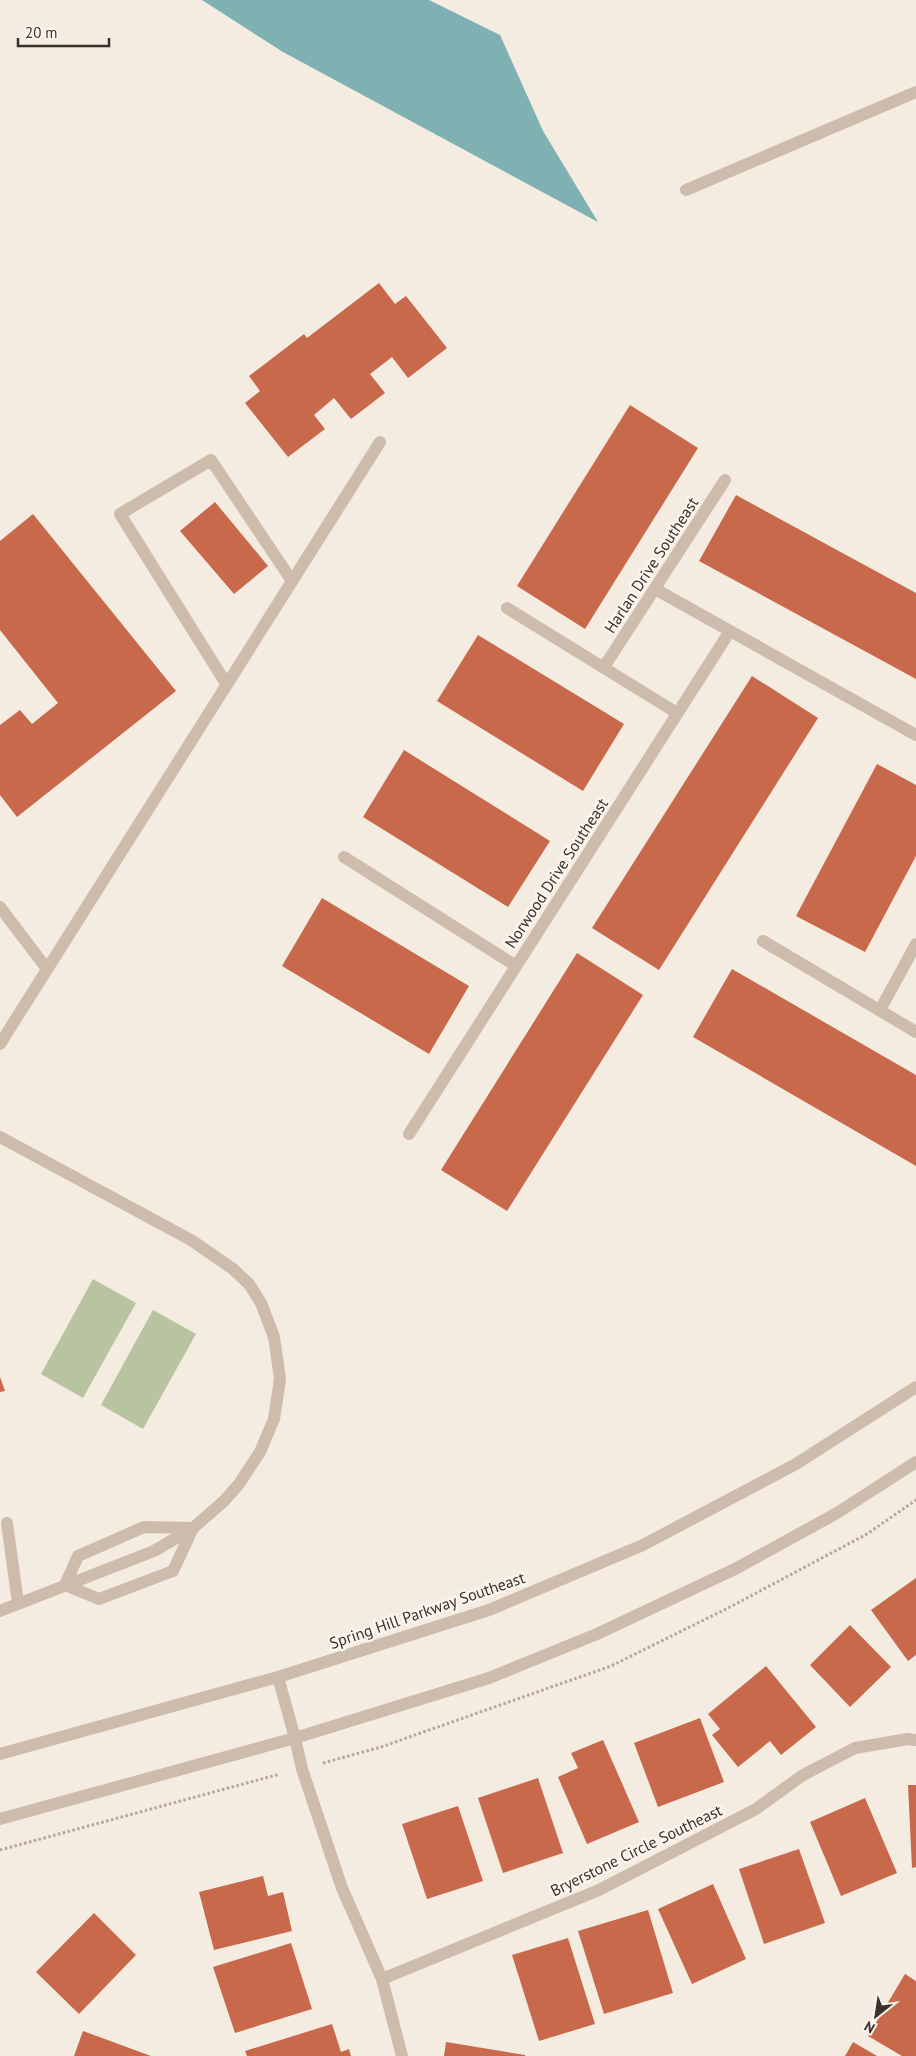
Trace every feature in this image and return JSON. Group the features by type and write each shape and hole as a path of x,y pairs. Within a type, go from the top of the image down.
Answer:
{"street":[{"path":"686,190 916,92"},
{"path":"0,1044 380,442"},
{"path":"227,684 120,514 211,460 292,580"},
{"name":"Harlan Drive Southeast","path":"604,668 725,480"},
{"path":"655,589 916,735"},
{"path":"507,608 677,713"},
{"name":"Norwood Drive Southeast","path":"409,1134 730,631"},
{"path":"344,857 516,966"},
{"path":"0,906 48,969"},
{"path":"763,941 916,1032"},
{"path":"880,1010 916,944"},
{"path":"0,1137 213,1254 249,1284 261,1303 274,1338 280,1379 274,1419 260,1452 239,1484 224,1501 193,1528 154,1551 65,1584 0,1611"},
{"name":"Spring Hill Parkway Southeast","path":"0,1754 278,1676 489,1610 643,1545 796,1464 916,1386"},
{"path":"0,1819 295,1738 489,1678 597,1634 737,1568 837,1513 916,1462"},
{"path":"7,1523 18,1603"},
{"path":"65,1584 78,1556 144,1527 193,1528"},
{"path":"65,1584 99,1599 173,1571 193,1528"},
{"path":"278,1676 302,1769 342,1888 382,1979 402,2056"},
{"name":"Bryerstone Circle Southeast","path":"382,1979 599,1890 756,1809 803,1775 855,1748 908,1739 916,1740"}],"green space":[{"path":"93,1279 136,1303 83,1398 41,1374"},
{"path":"153,1310 196,1334 143,1429 101,1405"}],"water":[{"path":"202,0 429,0 500,35 543,131 598,222 283,52"}],"building":[{"path":"379,283 395,304 406,296 447,348 408,378 392,357 370,374 385,393 351,419 334,398 314,415 325,429 288,457 245,403 260,391 249,376 304,334 307,338"},
{"path":"630,405 698,448 585,629 517,586"},
{"path":"736,495 916,593 916,679 699,561"},
{"path":"215,502 268,566 234,594 180,531"},
{"path":"33,514 176,691 17,817 0,795 0,725 20,710 32,724 58,703 0,630 0,541"},
{"path":"478,635 624,724 583,791 437,701"},
{"path":"752,676 818,718 659,970 592,928"},
{"path":"404,750 550,841 508,907 363,817"},
{"path":"877,764 916,785 916,856 865,952 796,916"},
{"path":"322,898 469,986 429,1054 282,966"},
{"path":"577,953 643,995 507,1211 441,1170"},
{"path":"732,969 916,1075 916,1166 693,1037"},
{"path":"0,1377 5,1391 0,1392"},
{"path":"916,1578 916,1655 908,1661 871,1610"},
{"path":"850,1625 891,1667 850,1707 810,1665"},
{"path":"766,1666 816,1727 781,1755 770,1741 738,1767 712,1735 720,1729 708,1714"},
{"path":"700,1718 724,1782 658,1807 634,1743"},
{"path":"603,1740 639,1822 587,1844 558,1777 578,1768 571,1753"},
{"path":"538,1778 563,1853 503,1873 478,1798"},
{"path":"908,1785 916,1785 916,1867 912,1868"},
{"path":"865,1798 897,1873 841,1896 810,1822"},
{"path":"458,1806 483,1881 427,1899 402,1824"},
{"path":"799,1849 825,1923 764,1944 739,1869"},
{"path":"263,1876 268,1896 283,1892 292,1931 214,1950 199,1892"},
{"path":"713,1884 746,1959 692,1984 658,1909"},
{"path":"648,1910 673,1993 604,2014 578,1931"},
{"path":"94,1913 136,1955 79,2014 36,1972"},
{"path":"568,1938 595,2024 539,2041 512,1955"},
{"path":"291,1943 312,2009 235,2033 213,1967"},
{"path":"905,1974 916,1981 916,2056 902,2056 868,2036"},
{"path":"332,2024 341,2052 349,2049 351,2056 247,2056 245,2051"},
{"path":"83,2031 151,2056 74,2056"},
{"path":"446,2042 525,2055 525,2056 444,2056"},
{"path":"853,2042 877,2056 845,2056"}]}
